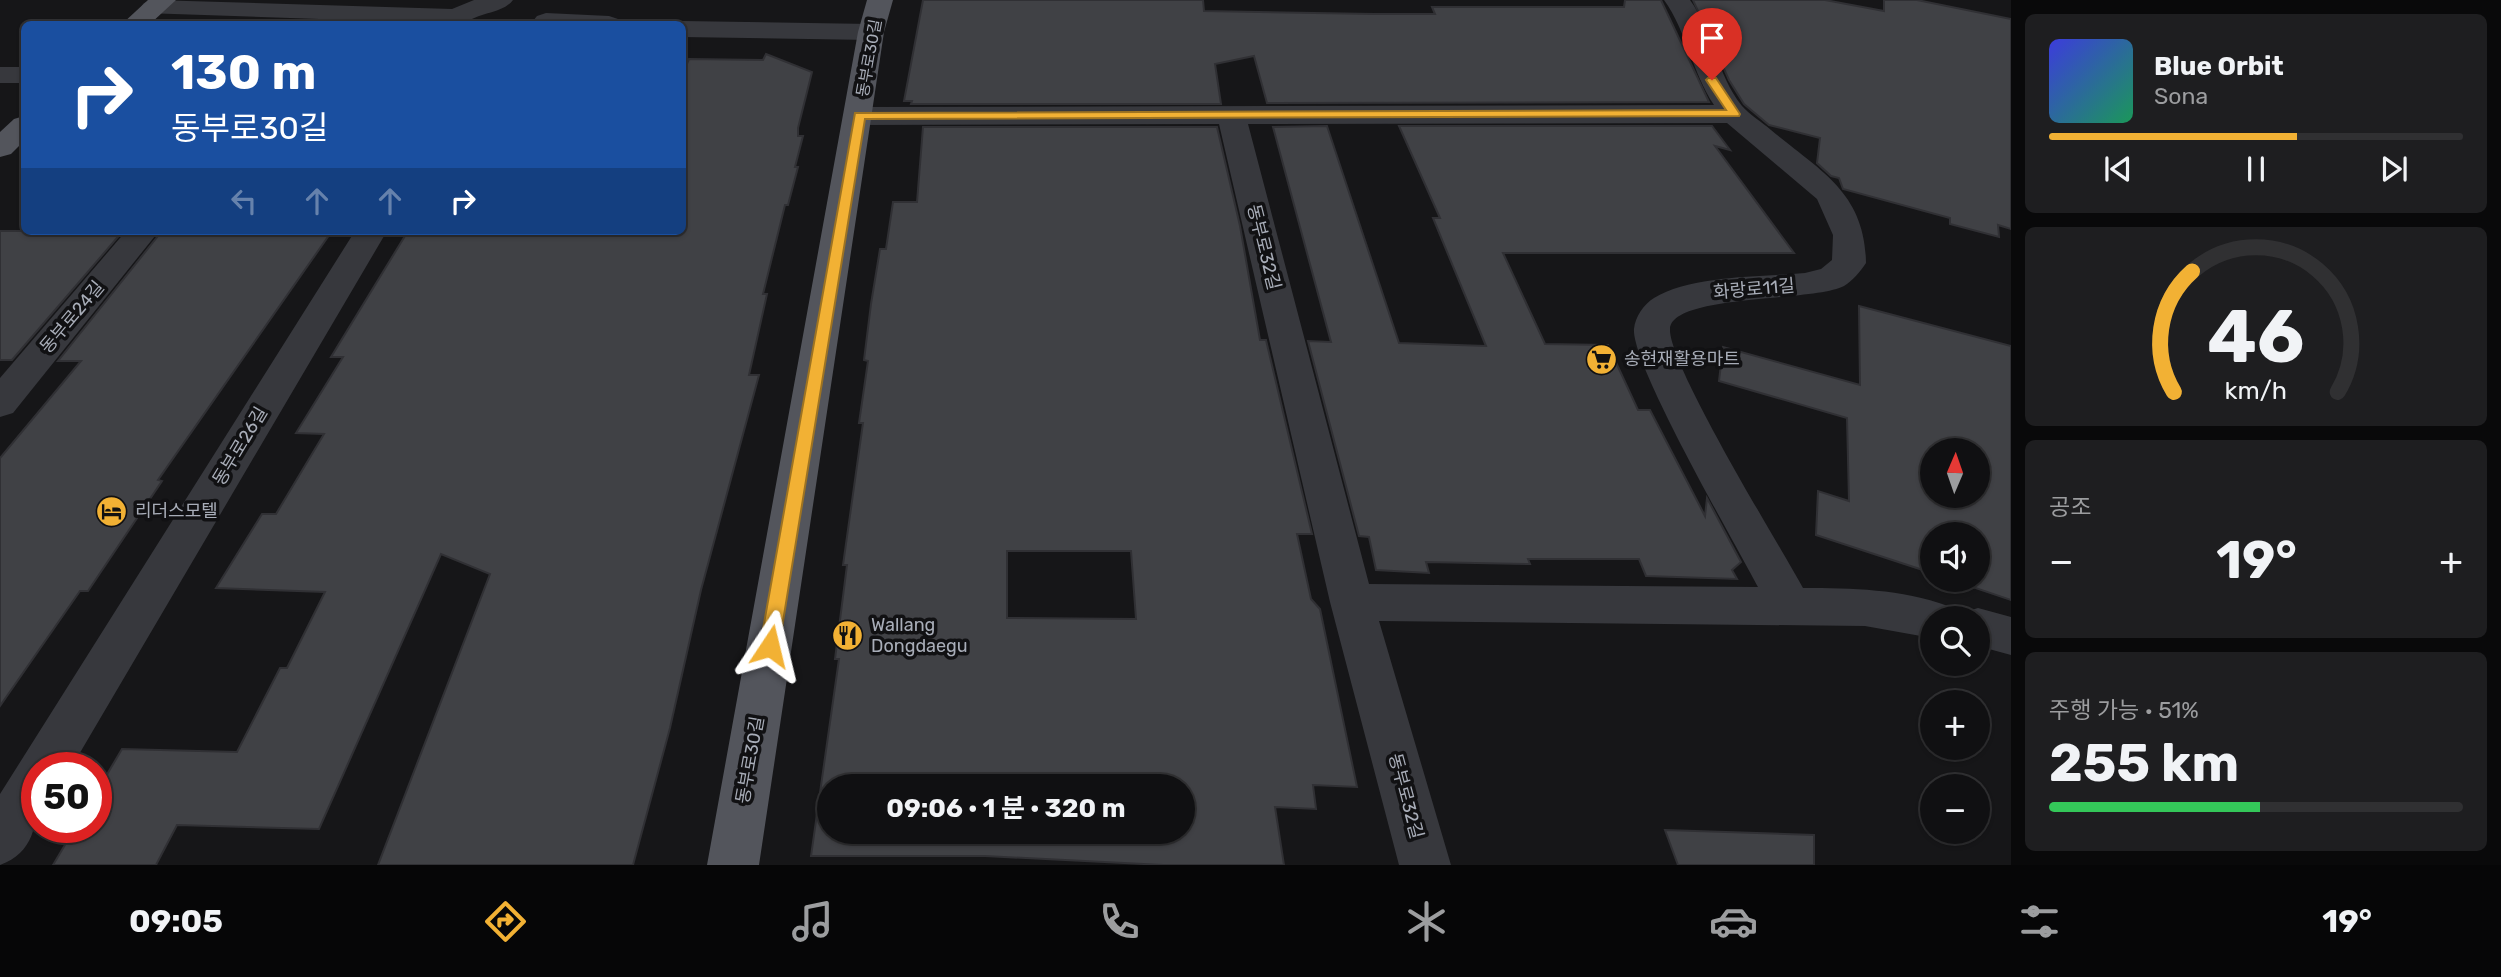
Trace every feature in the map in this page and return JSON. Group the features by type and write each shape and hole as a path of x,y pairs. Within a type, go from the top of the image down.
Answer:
{"main road":[{"name":"동부로30길","path":"733,865 875,16"},
{"path":"0,148 21,128"}],"street":[{"path":"150,11 324,13 454,21 477,5 500,0"},
{"name":"화랑로11길","path":"1677,0 1688,13 1716,88 1734,114 1831,195 1849,235 1849,263 1832,278 1805,284 1688,296 1664,307 1655,317 1652,329 1654,345 1676,394 1790,605"},
{"path":"541,16 584,21"},
{"path":"686,29 875,16"},
{"path":"0,75 21,75"},
{"path":"1232,116 1734,114"},
{"name":"동부로30길","path":"859,116 1232,116"},
{"name":"동부로32길","path":"1232,116 1352,602 1425,865"},
{"name":"동부로24길","path":"0,403 140,235"},
{"name":"동부로26길","path":"54,752 369,235"},
{"path":"1352,602 1790,605 1866,607 1920,617"},
{"path":"1990,630 2011,636"},
{"path":"0,840 21,805"}],"building":[{"path":"923,0 1203,0 1204,11 1435,14 1432,7 1624,7 1625,0 1661,0 1709,102 1267,103 1254,56 1215,64 1221,104 911,104 912,101 904,101"},
{"path":"1693,0 1825,0 1884,11 1884,0 1917,0 2011,19 2011,229 1998,225 1999,237 1950,224 1950,218 1843,189 1839,178 1831,176 1817,163 1820,138 1769,125 1744,104 1729,80"},
{"path":"766,54 812,72 798,128 798,136 803,136 795,167 798,167 788,205 785,205 763,294 767,294 749,375 759,375 701,590 670,728 633,865 378,865 490,574 441,554 319,829 177,825 156,865 53,865 66,843 112,843 112,766 122,749 237,752 280,668 287,668 325,592 216,588 262,514 276,514 324,434 296,433 343,357 331,357 406,235 686,235 686,66 689,59 763,60"},
{"path":"1327,126 1399,343 1486,346 1433,218 1440,218 1399,126 1712,126 1730,150 1715,146 1794,253 1503,253 1545,344 1608,345 1638,410 1650,410 1705,516 1707,498 1741,562 1732,570 1737,579 1646,576 1639,559 1528,559 1530,564 1426,562 1429,573 1376,570 1369,537 1359,536 1308,341 1331,342 1273,127"},
{"path":"923,127 1217,127 1240,226 1260,340 1266,340 1312,534 1297,534 1311,599 1320,609 1357,787 1313,785 1316,809 1275,807 1284,865 1163,865 985,856 811,856 817,814 817,844 1195,844 1195,774 823,774 839,659 835,659 847,565 843,565 863,423 859,423 868,361 864,360 880,249 886,249 893,202 917,202","holes":["1007,551 1131,551 1136,619 1007,618"]},
{"path":"0,231 21,231 21,235 120,235 12,360 0,360"},
{"path":"159,235 329,235 158,480 162,481 88,591 80,591 0,706 0,458 81,361 58,361"},
{"path":"1859,306 2011,346 2011,600 1987,592 1990,592 1990,522 1920,522 1920,569 1816,535 1818,491 1849,501 1847,418 1719,381 1723,347 1860,385"},
{"path":"1665,830 1814,835 1814,865 1678,865"}],"place":[{"name":"송현재활용마트","path":"1601,359"},
{"name":"리더스모텔","path":"112,511"},
{"name":"Wallang Dongdaegu","path":"848,635"}],"route":[{"path":"770,646 859,116 1734,114 1712,80"}]}
